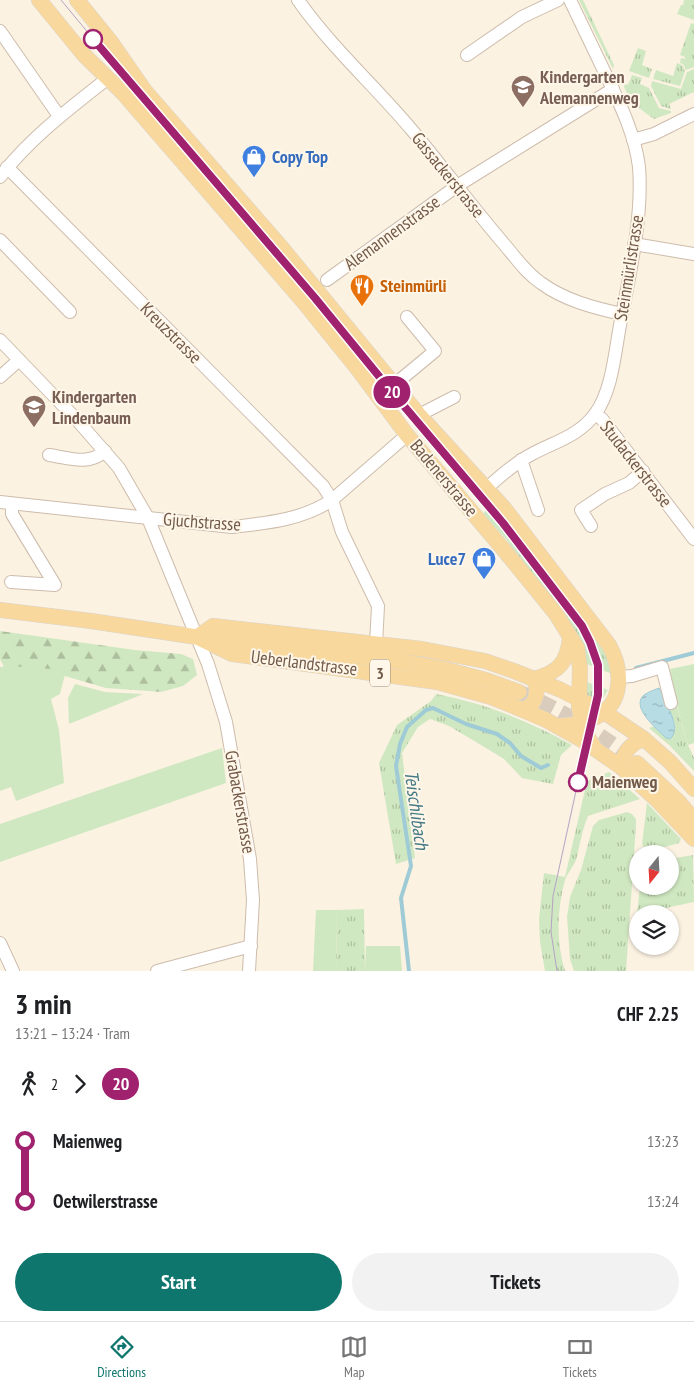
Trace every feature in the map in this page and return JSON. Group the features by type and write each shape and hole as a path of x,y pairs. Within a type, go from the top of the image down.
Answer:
{"main road":[{"name":"Badenerstrasse","path":"39,0 84,55 123,92 330,333 407,435 556,614 577,648 580,668 578,699 582,722 588,738 596,749"},
{"name":"Badenerstrasse","path":"77,0 145,91 287,255 394,385 487,488 609,645 616,657 620,712 644,739"},
{"path":"108,78 118,64 120,56"},
{"path":"407,435 420,415"},
{"path":"467,506 487,488"},
{"name":"Ueberlandstrasse","path":"0,610 197,637 392,660 486,680 519,692"},
{"name":"Ueberlandstrasse","path":"197,637 213,626 454,654 484,661 534,678 604,712 644,739 670,762 694,788"},
{"name":"Ueberlandstrasse","path":"197,637 232,654 437,682 483,694 523,710 558,726 621,767 657,800 694,839"},
{"path":"523,710 530,707 536,697 537,684 534,678 553,672 558,668 567,654 570,638"},
{"path":"558,726 598,717 604,712 618,684"},
{"path":"621,767 624,754 630,746 644,739"},
{"path":"636,763 678,801 694,820"}],"street":[{"name":"Gassackerstrasse","path":"298,0 337,49 410,128 493,232 528,272 541,284 572,300 597,309 622,314"},
{"path":"468,56 522,17 558,0"},
{"name":"Steinmürlistrasse","path":"487,488 506,470 521,460 568,438 583,427 595,414 603,401 608,387 634,244 640,189 633,140 626,118 613,89 570,0"},
{"path":"0,31 59,116"},
{"path":"4,172 59,116 108,78"},
{"name":"Alemannenstrasse","path":"327,280 457,186 613,89"},
{"path":"633,140 654,134 694,114"},
{"name":"Kreuzstrasse","path":"4,172 323,486 332,500 342,532 378,606 376,644"},
{"path":"0,240 70,312"},
{"path":"634,244 694,254"},
{"path":"394,385 435,351 407,317"},
{"name":"Grabackerstrasse","path":"0,340 119,468 148,518 208,664 226,722 250,859 253,900 249,971"},
{"path":"0,377 19,360"},
{"path":"420,415 454,397"},
{"name":"Studackerstrasse","path":"595,414 602,418 694,539"},
{"name":"Gjuchstrasse","path":"6,503 232,527 264,524 319,509 407,435"},
{"path":"49,455 89,461 98,458 105,451"},
{"path":"521,460 538,510"},
{"path":"591,526 581,510 605,494 629,483 643,471"},
{"path":"6,503 55,585 12,582"},
{"path":"618,684 632,676 662,667 671,703"},
{"path":"0,942 13,971"},
{"path":"157,971 251,946"}],"green space":[{"path":"579,0 583,0 614,65 613,69"},
{"path":"684,0 694,0 694,20 677,14"},
{"path":"691,23 694,24 694,67 686,70 683,64 680,63 681,58 685,59 685,57 680,55"},
{"path":"638,48 646,51 642,65 652,69 649,78 629,71"},
{"path":"677,63 682,65 685,71 680,86 653,79 656,70 673,76"},
{"path":"694,69 694,92 669,104 671,109 661,106 651,86 652,81 681,89 687,72"},
{"path":"632,75 642,78 640,84 649,88 659,108 671,111 671,113 654,119 632,103 624,87 625,84 628,85"},
{"path":"492,505 604,651 610,673 584,663 539,583 506,539 484,515 484,512"},
{"path":"0,631 135,650 181,654 193,659 197,675 183,686 161,692 106,688 44,670 6,671 0,659"},
{"path":"694,664 694,743 688,745 675,698 670,669"},
{"path":"0,667 66,670 60,694 51,699 59,730 64,783 16,801 11,787 0,791"},
{"path":"584,681 608,690 602,700 586,698"},
{"path":"75,684 105,692 143,694 69,724 68,698"},
{"path":"436,694 471,702 506,714 572,745 561,755 553,784 522,778 504,759 449,726 430,719 418,727 402,753 415,858 396,864 379,763 397,725 431,701"},
{"path":"676,703 688,745 694,758 694,771 669,745 649,728 655,726 666,738 675,726 668,706"},
{"path":"222,748 226,783 0,862 0,824"},
{"path":"609,772 640,799 588,816 576,860 565,880 560,902 559,937 565,971 545,971 540,942 539,919 544,873 565,877 587,781"},
{"path":"647,803 681,839 679,843 672,845 642,844"},
{"path":"627,812 636,819 635,845 629,845 629,895 631,895 629,905 626,971 574,971 570,959 567,917 570,897 581,870 593,826 599,820"},
{"path":"693,855 694,902 679,905 638,905 639,895 679,895 679,857"},
{"path":"364,909 365,971 336,971 337,910"},
{"path":"316,910 337,910 336,971 313,971"},
{"path":"366,946 400,946 402,971 365,971"}],"water":[{"path":"659,688 674,722 673,734 670,739 666,738 651,724 640,706 644,695"}],"waterway":[{"name":"Teischlibach","path":"636,668 694,653"},
{"name":"Teischlibach","path":"409,971 401,898 411,866 396,766 400,744 407,727 426,710 433,708 466,724 497,734 510,743 521,756 541,768 548,765"}],"tunnel":[{"path":"519,692 580,723 636,762"}],"tram line":[{"path":"61,0 143,99 315,298 503,523 586,635 597,667 597,695 553,896 551,932 557,971"},
{"name":"20","path":"93,39 340,327 387,386 503,523 582,626 596,655 599,682 598,695 578,782"}],"place":[{"name":"Kindergarten Alemannenweg","path":"523,108"},
{"name":"Copy Top","path":"254,178"},
{"name":"Steinmürli","path":"362,307"},
{"name":"Kindergarten Lindenbaum","path":"34,428"},
{"name":"Luce7","path":"484,580"},
{"name":"Maienweg","path":"578,782"}]}
